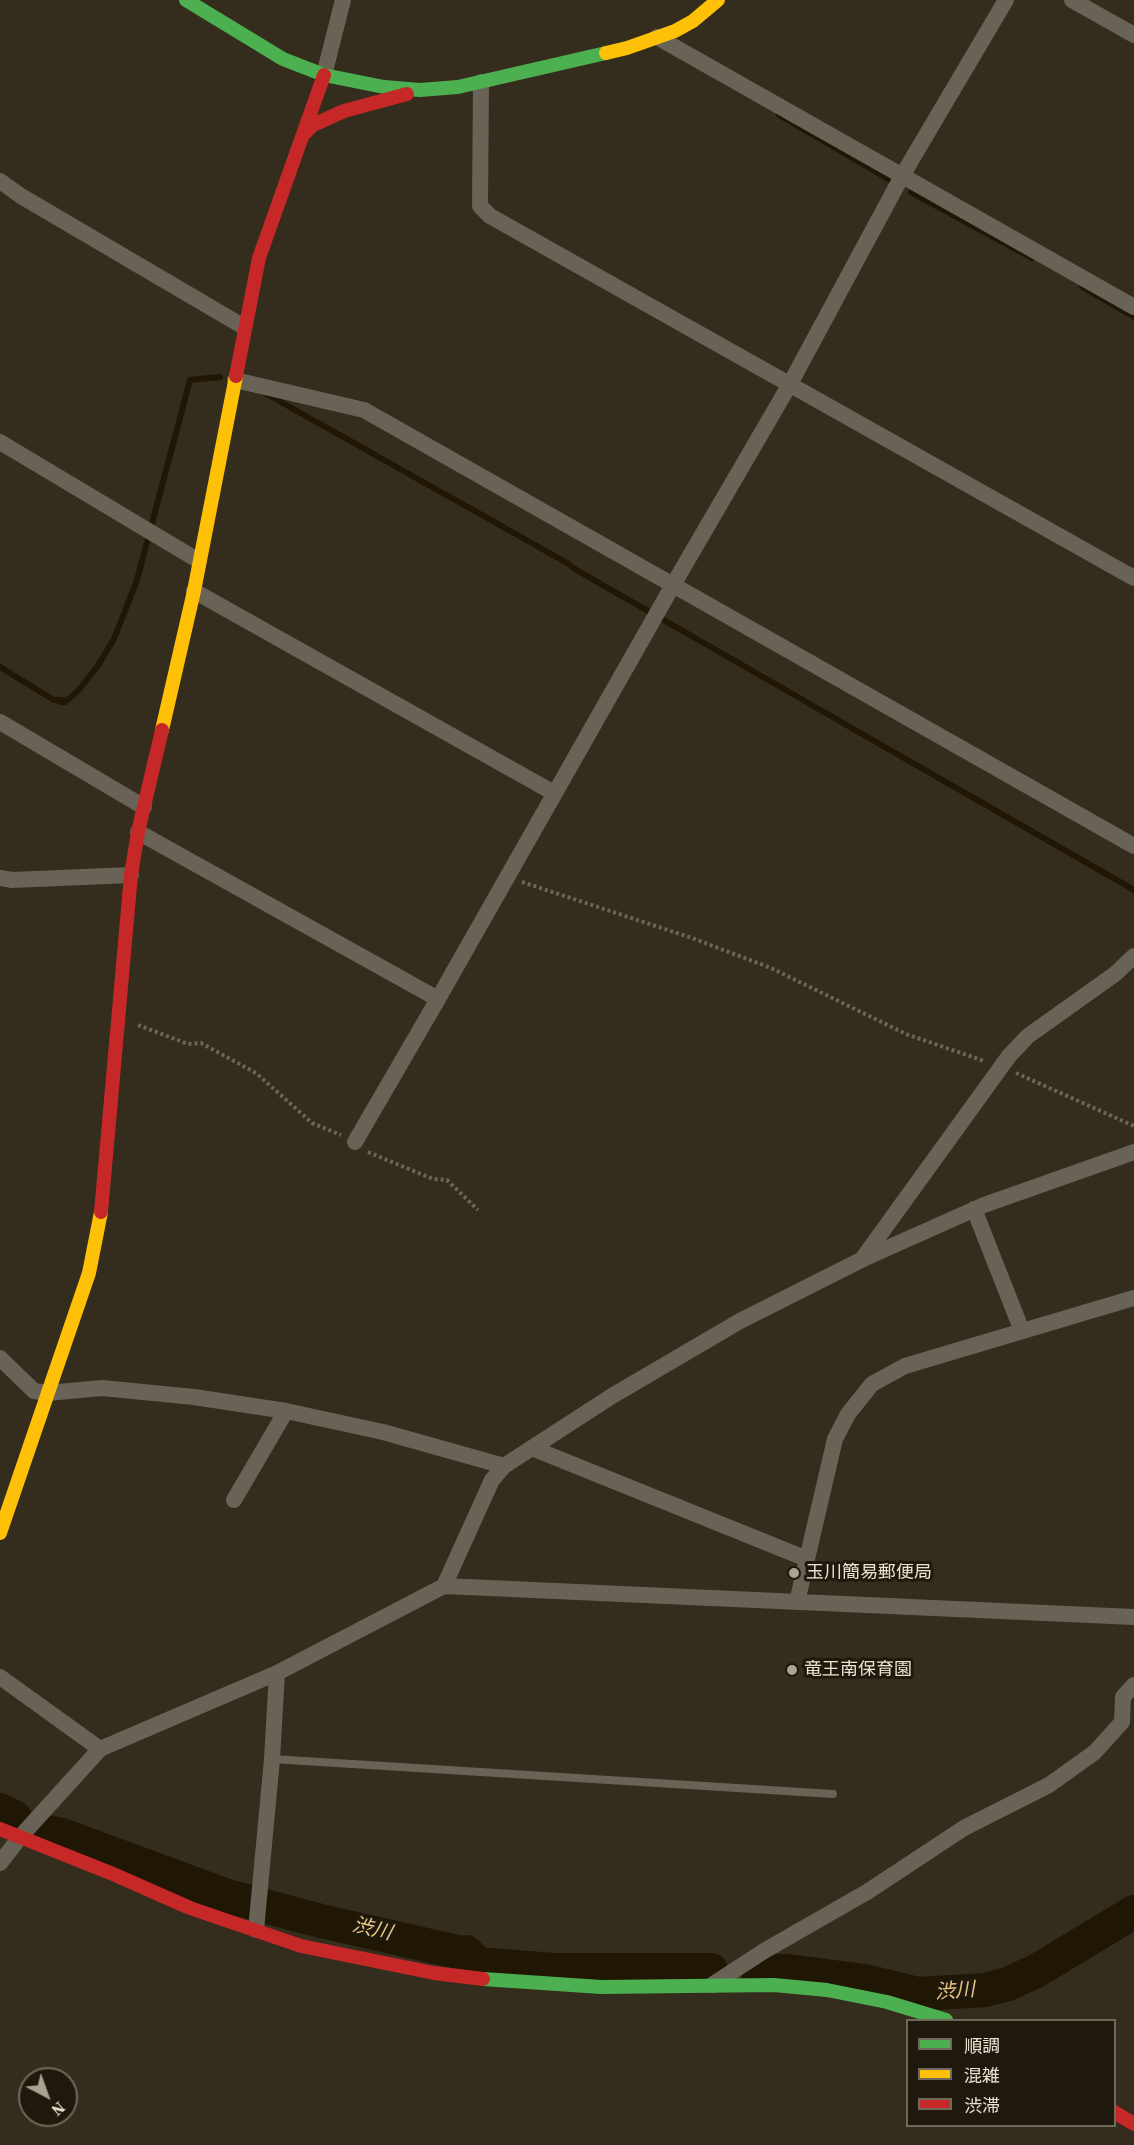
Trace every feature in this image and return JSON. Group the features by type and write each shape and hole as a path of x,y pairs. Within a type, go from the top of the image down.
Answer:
{"street":[{"path":"186,0 283,59 324,75 384,87 420,90 458,87 627,48 675,31 693,21 718,0"},
{"path":"0,1533 89,1273 100,1215 131,875 138,832 194,591 259,258 324,75 343,0"},
{"path":"355,1142 790,384 902,176 1006,0"},
{"path":"1072,0 1134,35"},
{"path":"657,37 1134,307"},
{"path":"481,82 480,206 490,216 1134,578"},
{"path":"303,135 313,125 344,111 420,90"},
{"path":"0,181 21,196 244,327"},
{"path":"235,381 364,410 1134,846"},
{"path":"0,442 199,561"},
{"path":"194,591 554,793"},
{"path":"0,722 144,807"},
{"path":"138,832 438,999"},
{"path":"0,879 131,875"},
{"path":"863,1259 1001,1067 1028,1036 1115,974 1134,956"},
{"path":"444,1586 492,1480 504,1466 612,1396 740,1321 863,1259 974,1209 1134,1152"},
{"path":"974,1209 1022,1331"},
{"path":"797,1602 835,1439 848,1414 872,1384 905,1366 1134,1298"},
{"path":"0,1358 33,1391 48,1393 102,1388 194,1397 286,1411 383,1432 504,1466"},
{"path":"234,1500 286,1411"},
{"path":"532,1448 807,1559"},
{"path":"0,1863 21,1836 100,1749 277,1673 444,1586 1134,1617"},
{"path":"256,1925 272,1759 277,1673"},
{"path":"0,1677 100,1749"},
{"path":"711,1986 764,1951 867,1892 964,1828 1049,1785 1128,1725 1123,1697 1134,1685"},
{"path":"0,1829 190,1908 256,1925 301,1946 434,1973 504,1982 601,1987 774,1985 826,1990 887,2002 943,2019"},
{"path":"1116,2113 1134,2124"}],"lane":[{"path":"272,1759 832,1794"}],"path":[{"path":"507,877 692,938 771,968 906,1034 1001,1067 1134,1126"},
{"path":"118,1017 188,1044 201,1043 256,1072 312,1122 355,1142 367,1151 433,1179 447,1180 478,1210"}],"waterway":[{"path":"779,115 890,180"},
{"path":"911,192 1032,258"},
{"path":"1082,287 1134,317"},
{"path":"0,667 54,700 63,700 60,702 65,702 77,692 97,667 114,639 137,580 190,380 220,377"},
{"path":"265,393 569,564 1134,890"},
{"name":"渋川","path":"0,1810 17,1821"},
{"name":"渋川","path":"41,1831 62,1835 227,1896 321,1921 462,1953 466,1952 478,1964 554,1970 711,1970"},
{"name":"渋川","path":"758,1971 788,1971 865,1981 918,1994 985,1990 1008,1984 1036,1971 1134,1912"}],"traffic: fast":[{"path":"186,0 283,59 324,75 384,87 420,90 458,87 606,53"},
{"path":"483,1979 601,1987 774,1985 827,1990 887,2002 943,2019"}],"traffic: slow":[{"path":"606,53 675,31 693,21 718,0"},
{"path":"162,730 194,591 236,376"},
{"path":"0,1533 89,1273 101,1212"}],"traffic: jam":[{"path":"236,376 259,258 324,75"},
{"path":"303,135 313,125 344,111 407,94"},
{"path":"101,1212 131,875 138,832 162,730"},
{"path":"0,1829 113,1874 190,1908 301,1946 434,1973 483,1979"},
{"path":"1116,2113 1134,2124"}],"place":[{"name":"玉川簡易郵便局","path":"794,1573"},
{"name":"竜王南保育園","path":"792,1670"}]}
